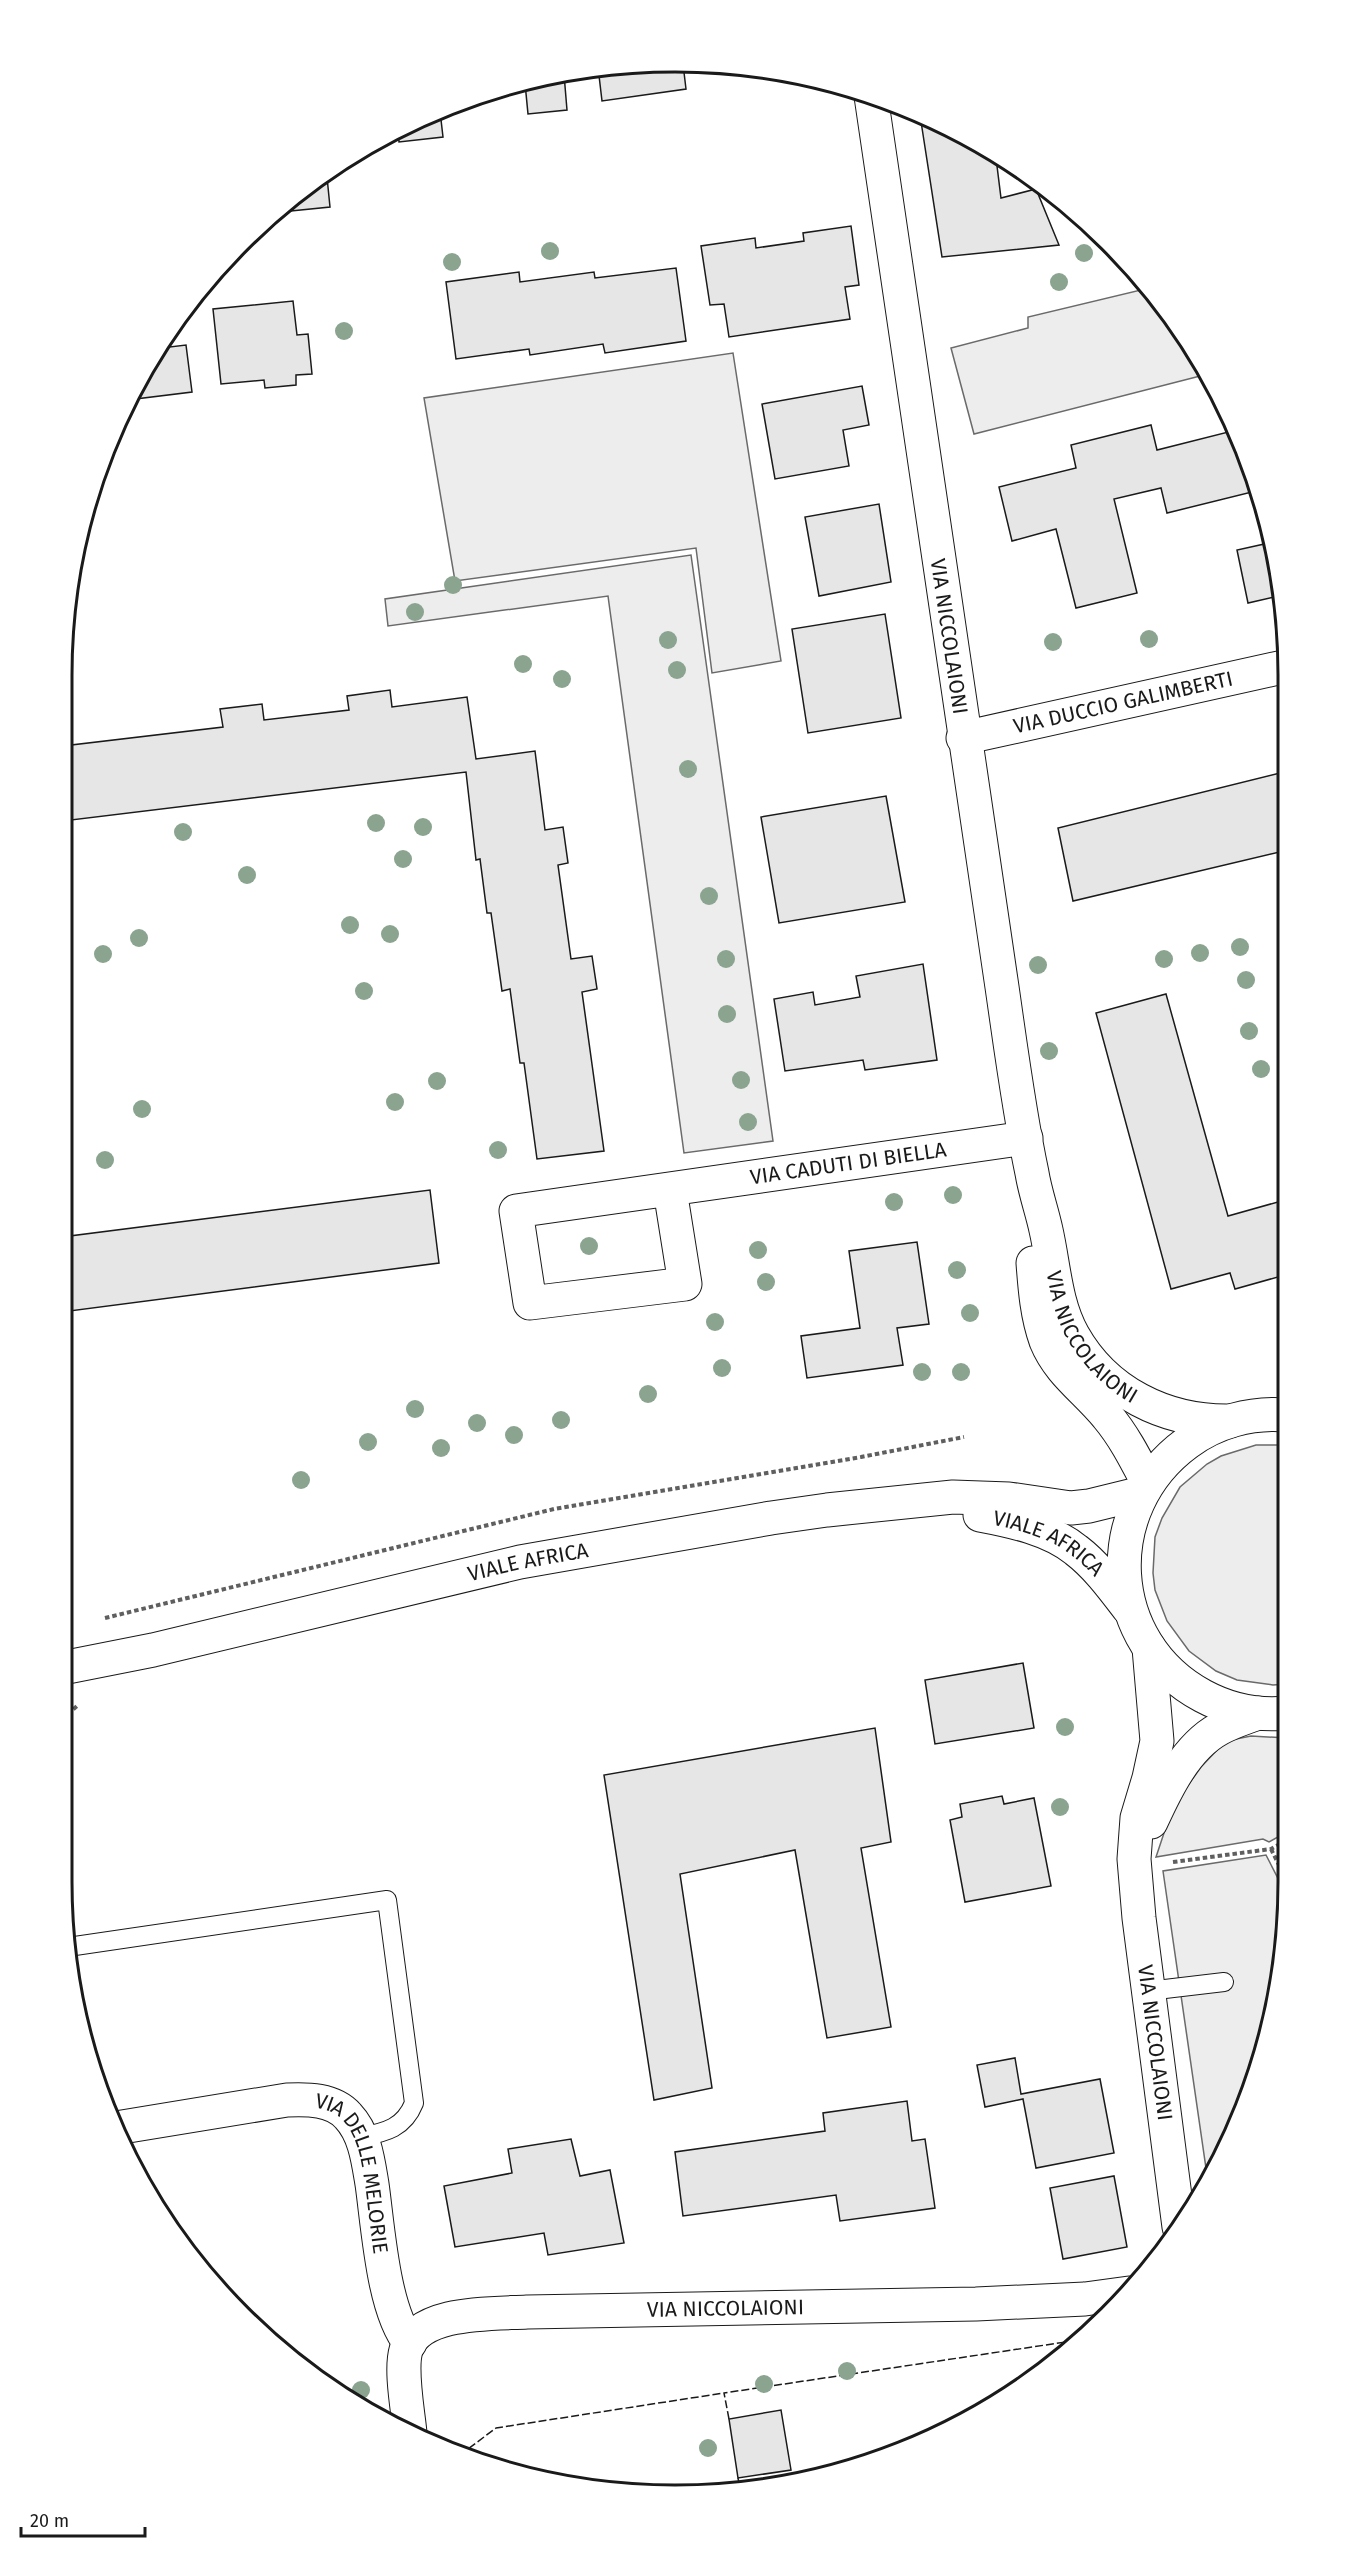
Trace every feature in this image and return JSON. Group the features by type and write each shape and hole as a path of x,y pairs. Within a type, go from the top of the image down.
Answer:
{"street":[{"name":"VIA NICCOLAIONI","path":"872,105 963,738 1032,1174 1047,1231 1061,1307 1070,1330 1089,1358 1126,1391 1157,1410 1197,1420 1230,1421"},
{"name":"VIA DUCCIO GALIMBERTI","path":"963,738 1278,668"},
{"name":"VIA CADUTI DI BIELLA","path":"670,1190 685,1284 530,1304 516,1211 1026,1138"},
{"name":"VIA NICCOLAIONI","path":"1032,1174 1036,1295 1047,1343 1061,1368 1116,1428 1145,1488"},
{"name":"VIALE AFRICA","path":"1276,1715 1229,1707 1197,1693 1170,1673 1149,1648 1131,1610 1125,1584 1124,1550 1128,1529 1145,1488 1160,1466 1176,1451 1195,1437 1230,1421 1249,1416 1278,1415"},
{"name":"VIALE AFRICA","path":"72,1666 153,1650 567,1552 816,1512 911,1501 985,1497 1071,1508 1100,1504 1145,1488"},
{"name":"VIALE AFRICA","path":"911,1501 1004,1520 1044,1532 1076,1550 1096,1569 1131,1610"},
{"name":"VIA NICCOLAIONI","path":"1149,1648 1157,1741 1137,1818 1134,1859 1139,1918 1177,2215"},
{"name":"VIALE AFRICA","path":"72,1692 153,1650"},
{"path":"1134,1859 1159,1806 1190,1755 1218,1729 1276,1715"},
{"name":"VIA DELLE MELORIE","path":"124,2127 287,2100 306,2099 327,2103 347,2115 362,2137 369,2161 391,2307 401,2333 410,2343"},
{"name":"VIA NICCOLAIONI","path":"410,2343 432,2324 465,2315 714,2307 976,2304 1085,2299 1113,2295"},
{"path":"410,2343 405,2352 410,2424"}],"lane":[{"path":"75,1946 387,1900 414,2103 409,2115 401,2124 387,2131 362,2137"},
{"path":"1148,1991 1224,1982"}],"path":[{"path":"1278,1845 1271,1849 1278,1863"}],"shaded area":[{"path":"1139,290 1176,340 1198,376 974,434 951,348 1028,328 1028,317"},
{"path":"733,353 781,661 712,673 696,548 455,581 424,398"},
{"path":"691,555 773,1141 684,1153 608,596 388,626 385,599"},
{"path":"1256,1445 1278,1445 1278,1685 1237,1680 1216,1671 1189,1651 1167,1621 1155,1590 1153,1573 1155,1537 1162,1518 1180,1487 1207,1464 1221,1456"},
{"path":"1251,1736 1278,1738 1278,1837 1269,1842 1263,1839 1156,1857 1169,1818 1186,1788 1201,1767 1219,1748 1231,1740"},
{"path":"1266,1855 1278,1878 1273,1961 1257,2038 1232,2113 1206,2168 1163,1871"}],"building":[{"path":"684,72 686,89 602,101 599,77"},
{"path":"565,83 567,110 528,114 526,91"},
{"path":"441,119 443,137 399,142 399,139 408,134"},
{"path":"922,125 997,166 1001,198 1032,190 1038,194 1059,245 942,257"},
{"path":"328,183 330,207 291,211"},
{"path":"851,226 859,285 845,287 850,319 729,337 724,304 710,305 701,246 755,238 756,248 804,241 803,233"},
{"path":"676,268 686,341 605,353 603,344 530,355 529,349 456,359 446,282 519,272 520,282 594,272 595,278"},
{"path":"293,301 297,335 308,334 312,374 296,375 296,385 265,388 264,380 221,384 213,309"},
{"path":"186,345 192,392 139,399 170,346"},
{"path":"862,386 869,425 843,430 849,466 775,479 762,404"},
{"path":"1151,425 1157,450 1227,432 1249,493 1167,513 1161,488 1114,499 1137,593 1076,608 1056,529 1012,541 999,487 1076,468 1071,445"},
{"path":"879,504 891,582 819,596 805,517"},
{"path":"1263,544 1273,597 1248,603 1237,550"},
{"path":"885,614 901,718 808,733 792,629"},
{"path":"390,690 392,707 467,697 476,759 535,751 545,830 563,827 568,863 558,865 571,959 592,956 597,989 582,992 604,1151 537,1159 524,1063 520,1063 510,989 502,991 491,913 487,913 480,859 476,860 466,772 72,820 72,745 223,727 220,709 262,704 264,720 349,710 347,696"},
{"path":"1278,773 1278,852 1073,901 1058,828"},
{"path":"886,796 905,902 779,923 761,817"},
{"path":"923,964 937,1060 865,1070 863,1060 785,1071 774,999 813,992 815,1005 860,997 856,976"},
{"path":"1166,994 1228,1216 1278,1202 1278,1277 1235,1289 1230,1273 1171,1289 1096,1013"},
{"path":"430,1190 439,1263 72,1311 72,1236"},
{"path":"917,1242 929,1324 897,1328 903,1365 807,1378 801,1336 860,1328 849,1251"},
{"path":"1023,1663 1034,1728 935,1744 925,1680"},
{"path":"875,1728 891,1842 861,1848 891,2027 827,2038 795,1850 680,1874 712,2088 654,2100 604,1775"},
{"path":"1002,1796 1004,1804 1034,1798 1051,1886 965,1902 950,1820 962,1817 960,1804"},
{"path":"1015,2058 1021,2094 1100,2079 1114,2153 1036,2168 1023,2099 985,2107 977,2065"},
{"path":"907,2101 912,2141 925,2139 935,2208 840,2221 836,2195 683,2216 675,2152 825,2131 823,2113"},
{"path":"571,2139 580,2176 610,2170 624,2243 548,2255 544,2233 455,2247 444,2186 512,2173 508,2149"},
{"path":"1114,2176 1127,2247 1063,2259 1050,2188"},
{"path":"781,2410 791,2470 738,2478 729,2419"}],"fence":[{"path":"729,2419 724,2393 1064,2342"},
{"path":"469,2448 496,2428 724,2393"}]}
